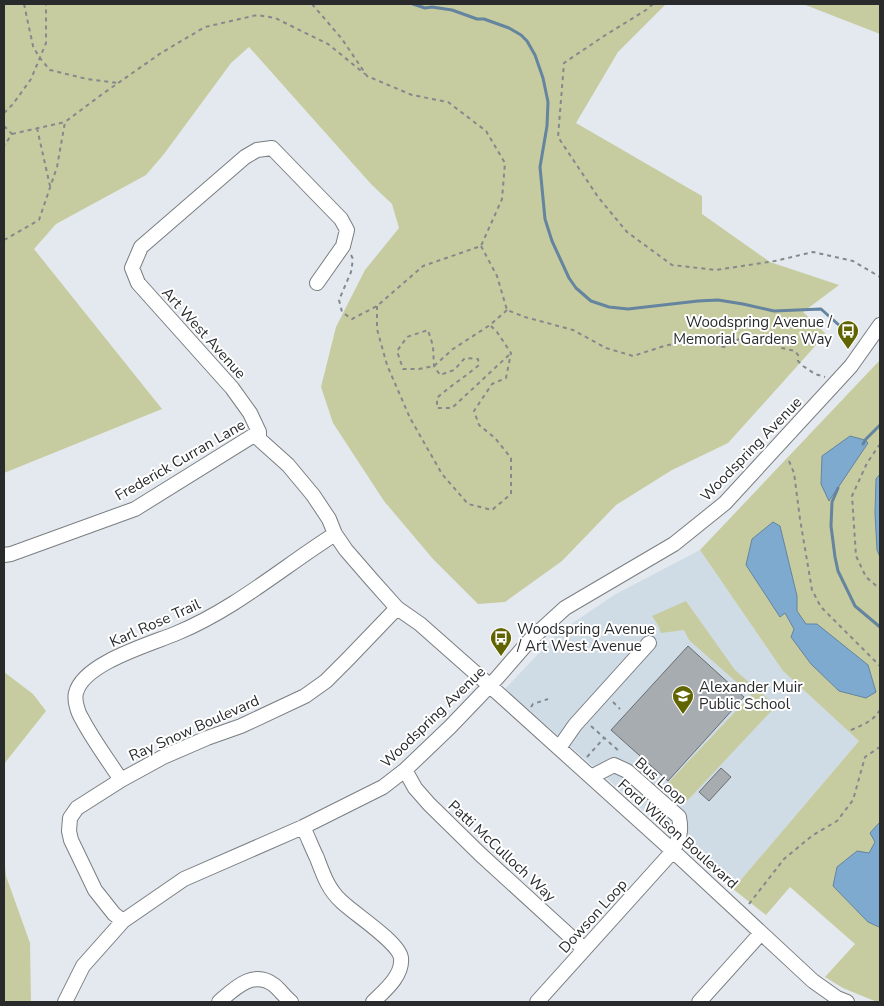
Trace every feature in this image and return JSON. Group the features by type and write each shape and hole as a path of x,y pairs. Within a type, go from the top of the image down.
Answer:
{"street":[{"name":"Art West Avenue","path":"343,246 347,230 341,219 272,148 257,150 245,158 141,247 132,268 138,283 232,388 250,413 260,432 259,439 288,466 313,495 330,519 335,534 346,550 397,608 420,624 489,686"},
{"path":"318,283 343,246"},
{"name":"Woodspring Avenue","path":"65,1002 82,966 123,922 184,879 303,827 383,787 405,770 450,727 530,640 565,608 674,544 725,503 851,366 880,325"},
{"name":"Frederick Curran Lane","path":"4,555 136,509 260,432"},
{"name":"Karl Rose Trail","path":"121,780 81,717 76,694 86,676 101,664 211,617 238,601 335,534"},
{"name":"Ray Snow Boulevard","path":"123,922 94,890 71,840 69,831 70,818 77,808 162,757 241,726 304,696 326,681 397,608"},
{"path":"559,748 576,725 649,643"},
{"name":"Ford Wilson Boulevard","path":"489,686 813,980 837,998 847,1002"},
{"name":"Bus Loop","path":"591,777 614,765 627,771 678,817 681,828 673,851"},
{"name":"Patti McCulloch Way","path":"405,770 415,788 429,804 480,854 584,948"},
{"path":"303,827 329,887 341,901 385,938 398,951 401,957 401,967 394,980 373,1002"},
{"name":"Dowson Loop","path":"537,1002 673,851"},
{"path":"699,1002 761,933"},
{"path":"219,1002 240,984 251,979 262,979 273,984 291,1002"}],"path":[{"path":"24,4 33,46 50,70 87,80 118,83"},
{"path":"4,113 31,79 46,43 46,4"},
{"path":"312,4 342,39 367,76"},
{"path":"653,4 564,63 558,137 598,197 627,232 672,265 716,270 776,261 813,252 853,261 880,276"},
{"path":"4,146 12,134 65,122 161,53 205,27 257,15 275,18 328,44 367,76 412,95 448,102 486,131 505,163 502,199 481,246 423,266 377,306 352,319 342,312 339,300 351,272 352,259 350,252 343,246"},
{"path":"4,240 38,220 58,167 65,122"},
{"path":"4,126 12,134"},
{"path":"37,128 50,188"},
{"path":"481,246 498,276 507,310"},
{"path":"377,306 377,328 387,365 410,418 442,474 468,504 492,510 511,494 511,458 495,438 479,425 474,411 492,384 506,378 511,352 490,325"},
{"path":"507,310 490,325 452,349 434,366 419,369 403,369 397,351 407,337 428,330 433,346 434,366 440,375 454,370 465,358 478,359 479,365 437,398 438,408 452,408 511,352"},
{"path":"507,310 573,330 606,348 633,356 664,346 697,339 724,347 741,338 776,344 782,348 795,351 798,355 798,361 803,366 815,374 825,377"},
{"path":"880,444 867,463 852,496 856,556 866,577 880,589"},
{"path":"789,461 794,473 812,590 821,607 880,666"},
{"path":"529,708 533,704 548,700"},
{"path":"851,730 866,724 880,710"},
{"path":"587,723 620,752"},
{"path":"586,759 604,738"},
{"path":"748,906 784,859 813,835 837,821 852,800 865,758 880,747"}],"shaded area":[{"name":"Alexander Muir Public School","path":"700,550 783,671 859,741 733,889 505,689 558,633 614,595"}],"green space":[{"path":"4,4 666,4 618,52 576,123 702,196 702,214 770,262 839,285 803,312 826,334 728,443 672,470 616,505 562,561 505,602 478,604 433,559 384,501 333,423 321,387 336,327 365,270 399,228 392,204 371,184 249,47 231,63 164,154 146,175 56,224 34,249 162,409 4,473"},
{"path":"803,4 880,4 880,34"},
{"path":"880,360 880,1002 877,1002 843,988 825,977 855,944 790,887 766,915 733,889 859,741 783,671 700,550"},
{"path":"686,601 735,670 776,706 686,802 670,789 668,783 751,695 689,640 684,630 661,633 652,616"},
{"path":"4,672 33,694 46,711 4,764"},
{"path":"4,854 6,876 30,943 31,1002 4,1002"}],"water":[{"path":"850,436 865,440 868,443 829,501 821,484 822,456"},
{"path":"880,474 880,557 877,550 875,513 876,479"},
{"path":"773,522 780,526 797,596 797,611 806,624 817,624 868,665 876,692 866,698 839,691 811,664 791,637 794,629 785,613 780,617 746,565 752,539"},
{"path":"880,822 879,927 868,922 833,886 837,867 857,851 869,853 875,842 870,833"}],"building":[{"path":"688,646 744,697 668,781 611,730"},
{"path":"721,768 731,777 709,801 699,792"}],"waterway":[{"path":"413,4 425,8 432,7 452,10 477,19 484,19 509,28 527,41 535,55 543,78 548,102 547,126 540,167 545,219 552,241 569,278 576,288 591,301 609,307 628,309 718,300 774,311 821,309 840,326"},
{"path":"863,444 880,425"},
{"path":"838,488 832,502 831,526 838,571 855,606 880,627"}],"place":[{"name":"Woodspring Avenue / Memorial Gardens Way","path":"848,350"},
{"name":"Woodspring Avenue / Art West Avenue","path":"501,657"},
{"name":"Alexander Muir Public School","path":"683,715"}]}
